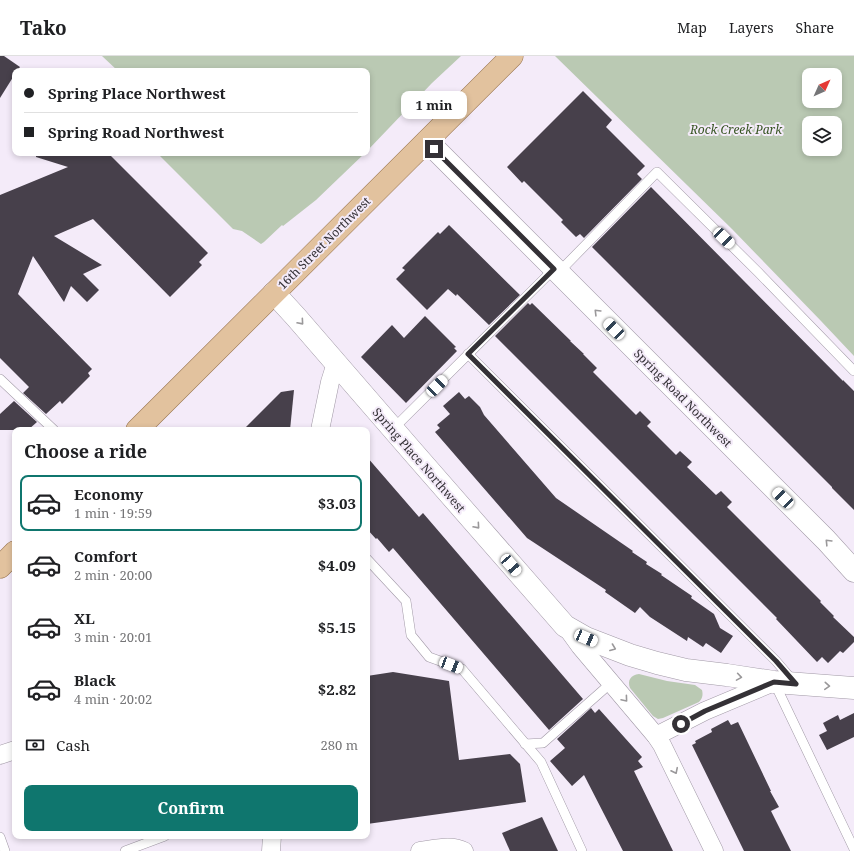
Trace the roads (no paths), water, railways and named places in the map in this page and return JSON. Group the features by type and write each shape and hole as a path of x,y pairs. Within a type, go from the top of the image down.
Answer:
{"main road":[{"name":"16th Street Northwest","path":"139,427 512,56"},
{"path":"0,566 12,555"}],"street":[{"name":"Spring Road Northwest","path":"426,141 826,540 854,571"},
{"name":"Spring Place Northwest","path":"274,293 565,626 656,736 705,711 774,682"},
{"path":"321,427 330,382 336,364"},
{"name":"Spring Place Northwest","path":"565,626 586,638 630,655 686,670 727,674 774,682 854,688"},
{"path":"656,736 662,745 714,851"},
{"path":"271,851 272,839"},
{"path":"420,851 452,847 464,851"}],"lane":[{"path":"393,429 468,354 556,271 657,172 758,272 854,371"},
{"path":"468,354 776,661 796,684"},
{"path":"0,379 51,427"},
{"path":"370,562 406,601 411,635 429,657 462,669 541,762 582,851"},
{"path":"774,682 854,849"},
{"path":"526,744 543,743 611,683"},
{"path":"0,836 5,851"},
{"path":"125,851 157,839"}],"park label":[{"name":"Rock Creek Park","path":"736,129"}]}
